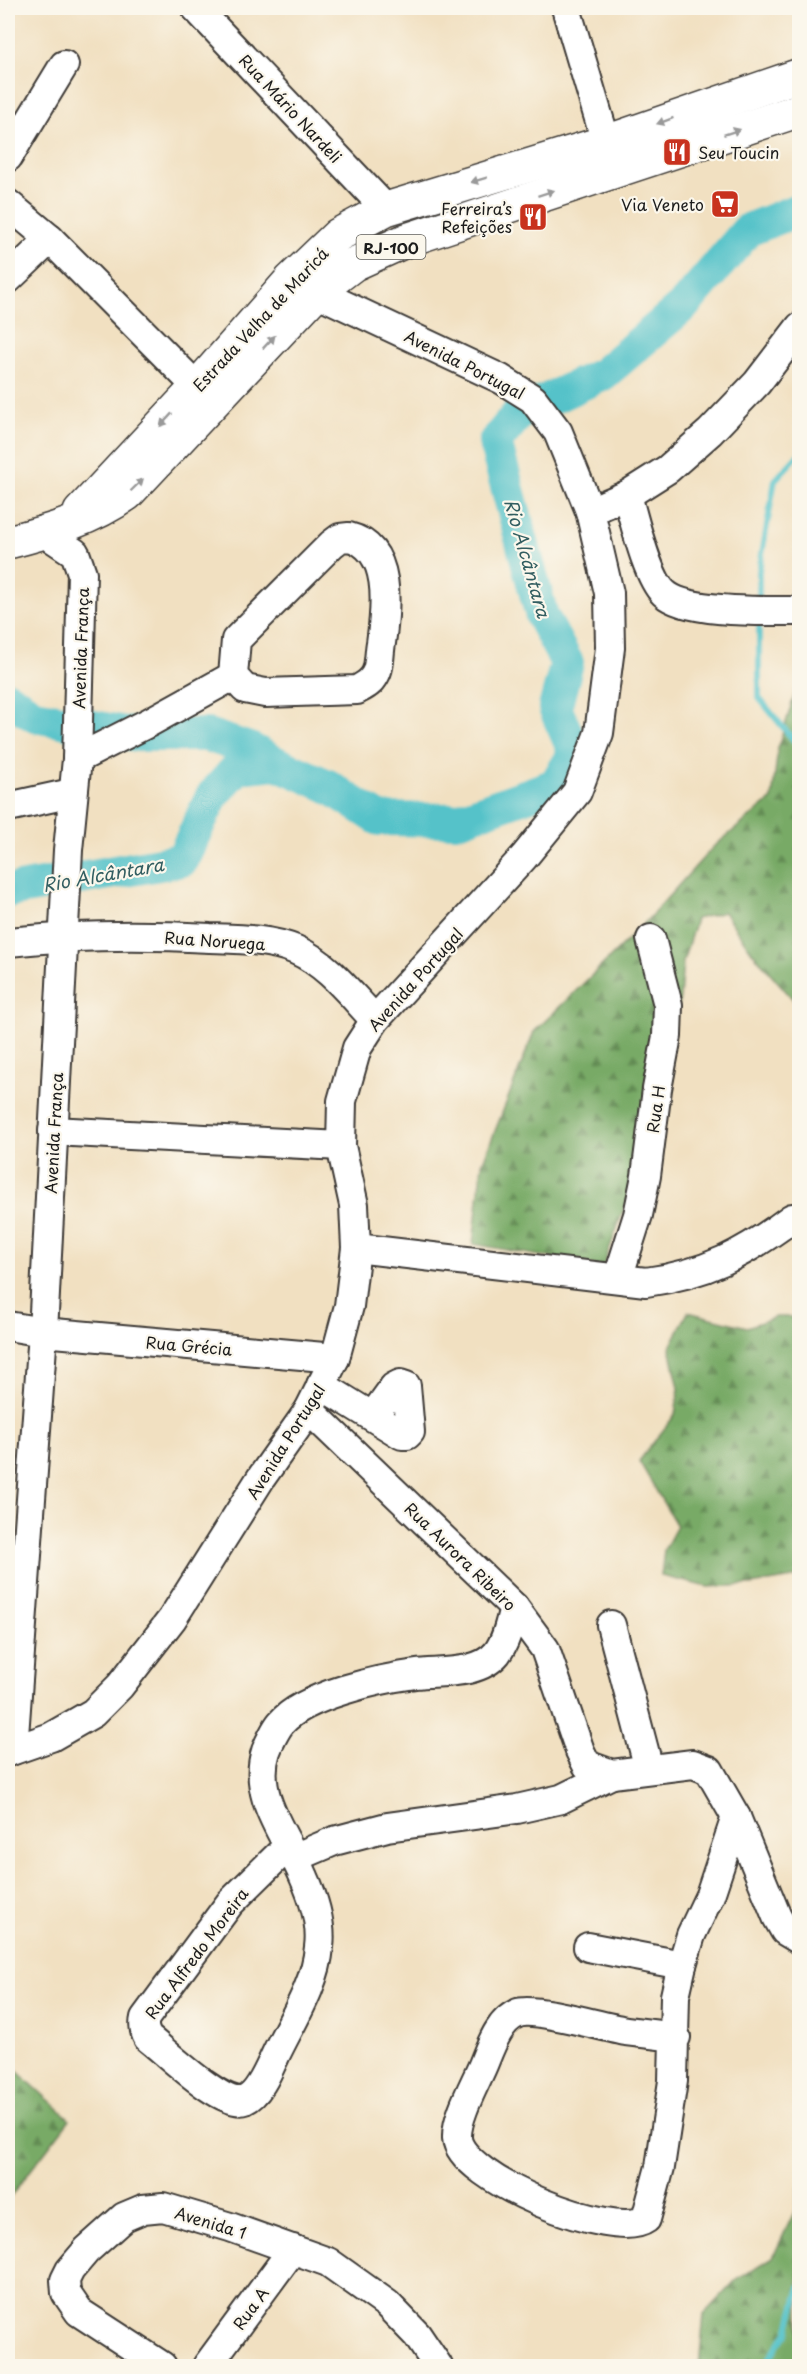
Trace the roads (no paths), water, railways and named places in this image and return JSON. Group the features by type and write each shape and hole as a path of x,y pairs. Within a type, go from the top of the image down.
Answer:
{"main road":[{"name":"Estrada Velha de Maricá","path":"8,542 56,528 114,504 127,494 304,286 338,235 386,209 606,142 800,75"},
{"name":"Estrada Velha de Maricá","path":"56,528 197,387 304,286 407,240 800,110"}],"street":[{"name":"Rua Mário Nardeli","path":"196,8 386,209"},
{"path":"566,8 606,142"},
{"path":"8,157 63,65"},
{"path":"8,204 50,239 197,387"},
{"path":"8,279 50,239"},
{"name":"Avenida Portugal","path":"10,1751 51,1737 93,1713 120,1686 172,1619 261,1478 309,1410 335,1358 350,1306 356,1248 354,1205 341,1146 342,1101 357,1048 375,1020 524,856 577,792 599,733 610,648 609,593 590,512 558,432 532,399 501,379 304,286"},
{"path":"590,512 627,495 668,469 710,432 757,383 800,327"},
{"path":"627,495 653,577 665,594 684,602 711,608 787,611"},
{"name":"Avenida França","path":"10,1751 43,1332 68,850 77,759 82,573 75,553 56,528"},
{"path":"349,537 361,540 374,553 384,586 384,623 376,673 370,683 357,690 265,693 244,689 233,676 236,640 340,538 349,537"},
{"path":"77,759 233,676"},
{"path":"8,807 72,793"},
{"name":"Rua Noruega","path":"8,942 63,936 172,936 253,940 296,950 329,971 375,1020"},
{"name":"Rua H","path":"618,1278 638,1215 646,1176 657,1089 667,1036 668,1005 651,939"},
{"path":"53,1131 341,1146"},
{"path":"356,1248 646,1282 674,1278 717,1265 761,1241 792,1218"},
{"name":"Rua Grécia","path":"8,1326 43,1332 335,1358"},
{"path":"321,1385 373,1416"},
{"name":"Rua Aurora Ribeiro","path":"309,1410 514,1606 545,1649 587,1765 612,1774"},
{"name":"Rua Alfredo Moreira","path":"291,1852 230,1904 145,2018 144,2030 148,2038 220,2095 236,2101 246,2099 254,2092 267,2072 312,1980 320,1947 317,1920 304,1877 274,1819 262,1779 266,1751 281,1723 310,1702 364,1684 479,1666 496,1654 505,1637 514,1606"},
{"path":"611,1625 648,1768"},
{"path":"291,1852 387,1827 517,1809 561,1799 612,1774 693,1764 709,1770 736,1817 777,1917 785,1931 800,1940"},
{"path":"676,2037 626,2031 542,2012 518,2013 502,2026 490,2047 459,2124 457,2138 461,2151 475,2166 495,2180 552,2208 599,2221 631,2225 641,2223 646,2219 653,2201 660,2167 673,2081 676,2037 675,1996 691,1935 710,1895 736,1817"},
{"path":"588,1947 682,1965"},
{"name":"Avenida 1","path":"162,2367 79,2312 66,2293 65,2280 70,2270 124,2217 143,2209 163,2207 186,2212 328,2262 387,2304 417,2335 438,2367"},
{"name":"Rua A","path":"207,2367 293,2249"}],"waterway":[{"name":"Rio Alcântara","path":"8,891 182,860 212,796 238,767 276,763 328,786 379,819 458,820 555,785 575,753 555,708 567,663 542,616 495,442 519,413 603,374 684,305 748,230 800,209"},
{"path":"759,603 759,571 775,480 800,453"},
{"path":"759,619 759,698 800,748"},
{"path":"8,698 35,716 136,735 207,735 252,750 274,762"},
{"path":"764,2366 788,2332 800,2287"}],"place":[{"name":"Seu Toucin","path":"677,152"},
{"name":"Via Veneto","path":"725,204"},
{"name":"Ferreira’s Refeições","path":"533,217"}]}
